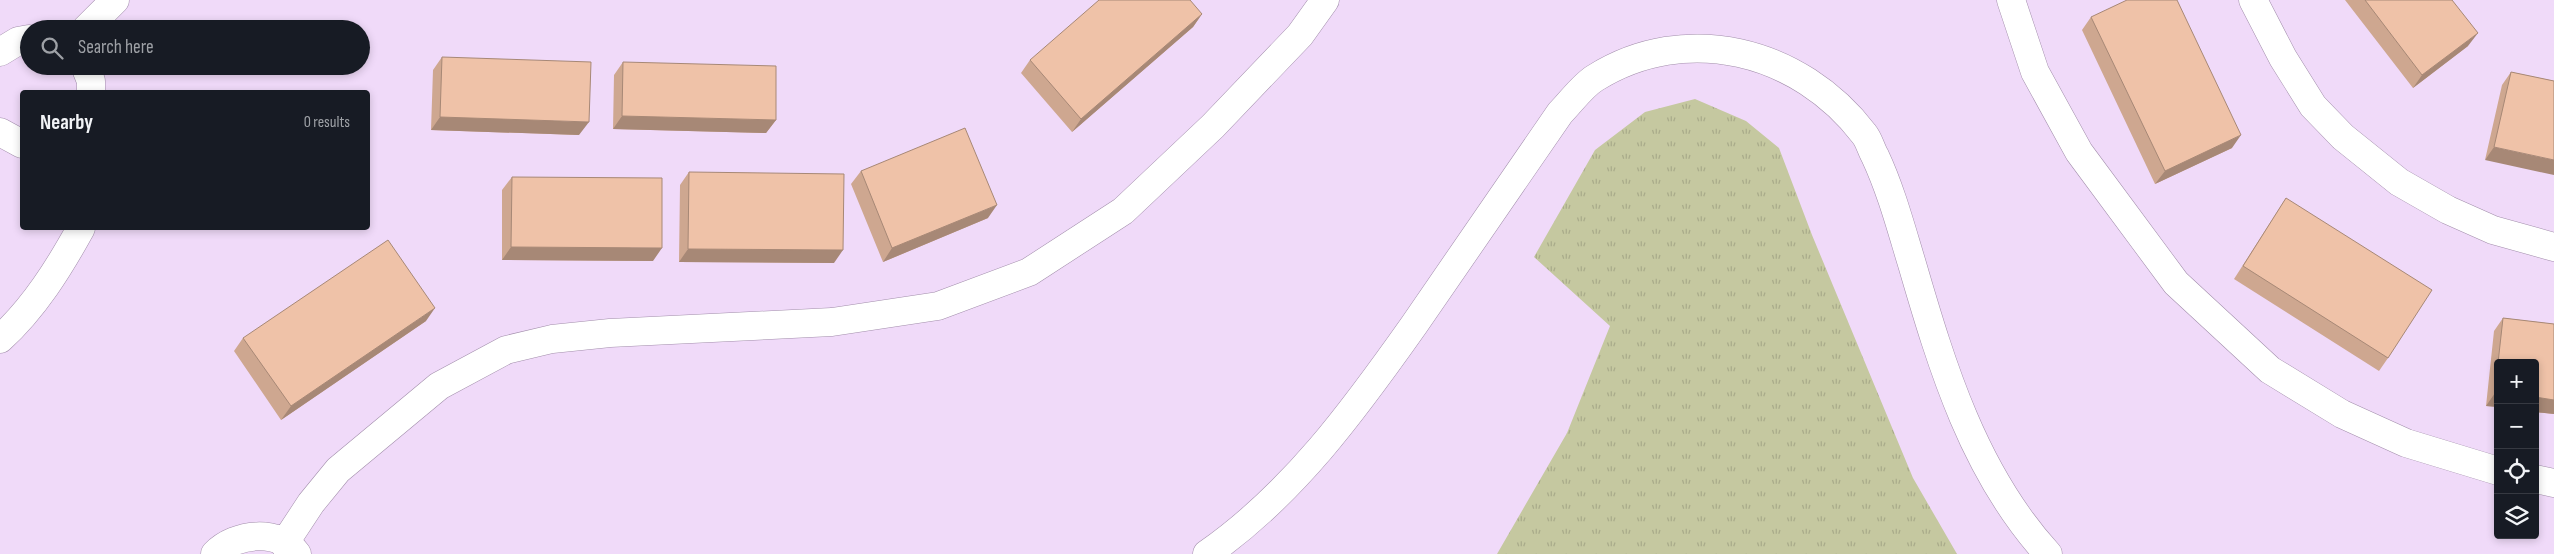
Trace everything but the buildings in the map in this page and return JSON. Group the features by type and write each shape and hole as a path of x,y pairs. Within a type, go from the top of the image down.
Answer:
{"street":[{"path":"95,20 115,0"},
{"path":"216,554 233,541 251,536 263,536 291,549 310,503 346,463 439,386 506,350 552,339 610,333 832,322 938,306 1029,272 1123,211 1213,126 1300,35 1325,0"},
{"path":"2011,0 2035,72 2079,152 2176,283 2270,370 2342,414 2406,443 2494,470"},
{"path":"2253,0 2283,58 2313,106 2342,137 2399,182 2448,210 2493,230 2554,247"},
{"path":"0,52 20,41"},
{"path":"1207,554 1262,511 1320,451 1377,378 1560,113 1593,79 1630,59 1676,48 1716,47 1755,56 1796,75 1832,98 1865,135 1884,177 1936,347 1956,400 1977,448 2011,506 2048,554"},
{"path":"89,75 91,90"},
{"path":"0,132 20,143"},
{"path":"0,339 58,269 80,230"},
{"path":"2539,480 2554,483"}],"green space":[{"path":"1695,99 1746,121 1779,148 1812,235 1913,478 1957,554 1497,554 1567,433 1610,326 1534,257 1595,150 1645,112"}]}
